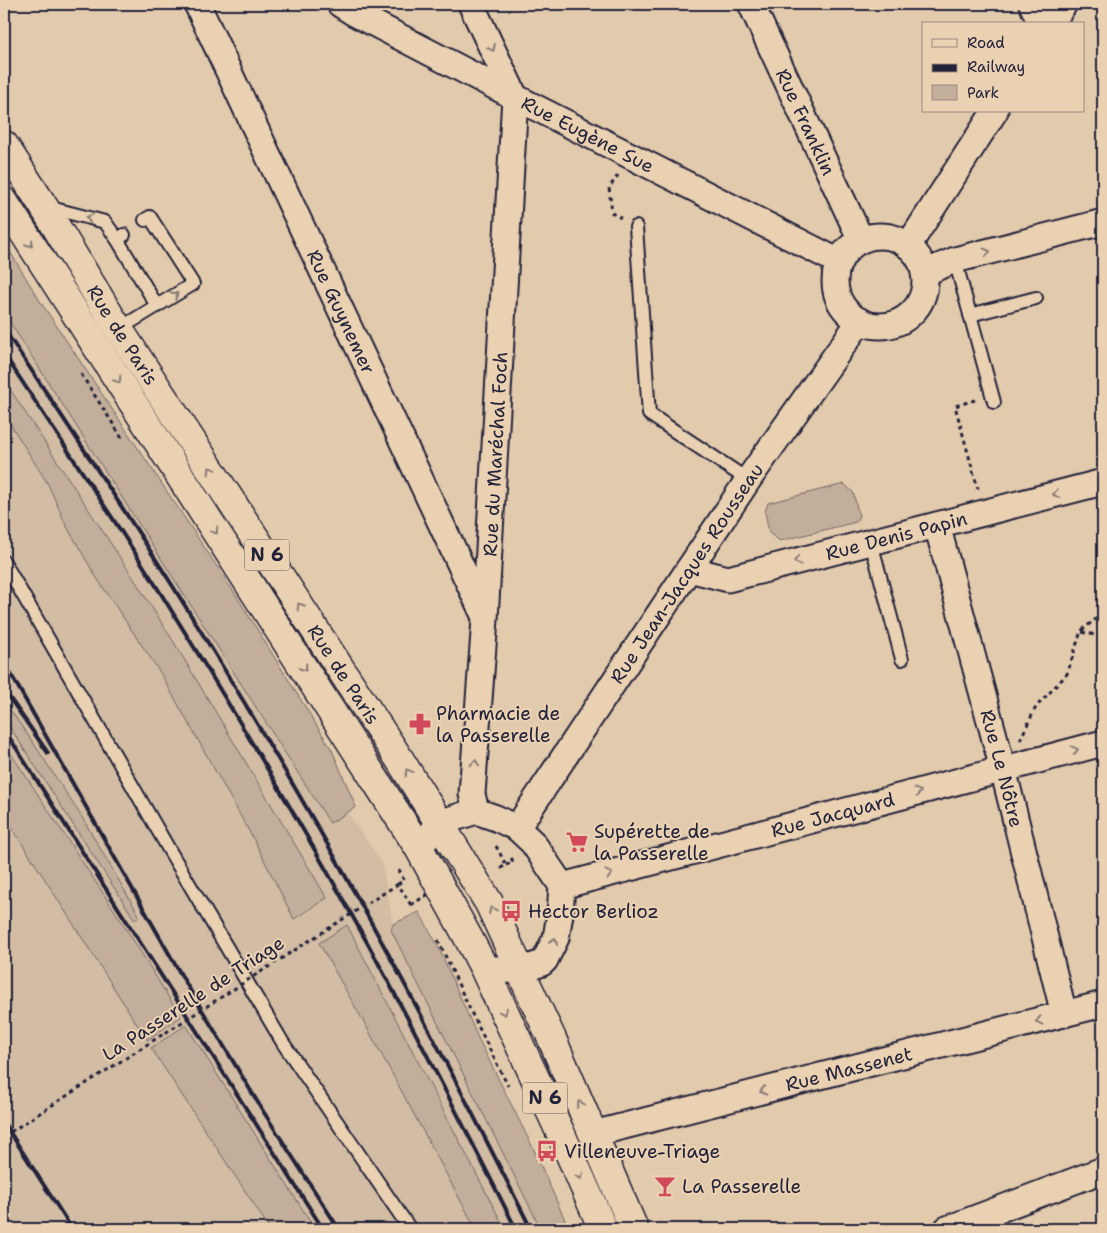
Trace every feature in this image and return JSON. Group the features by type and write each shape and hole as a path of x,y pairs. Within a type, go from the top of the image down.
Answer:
{"main road":[{"name":"Rue de Paris","path":"4,145 119,330 400,760 488,902 550,1033 634,1229"},
{"name":"Rue de Paris","path":"4,202 419,848 484,968 562,1134 603,1229"}],"street":[{"name":"Rue Guynemer","path":"197,4 486,619"},
{"name":"Rue Eugène Sue","path":"340,4 515,97 839,262"},
{"path":"471,4 515,97"},
{"name":"Rue Franklin","path":"751,4 861,240"},
{"path":"1032,4 1040,22"},
{"path":"1052,22 1064,4"},
{"name":"Rue du Maréchal Foch","path":"476,811 472,794 486,619 515,97"},
{"path":"908,246 993,112"},
{"path":"924,273 956,260 1103,222"},
{"path":"873,236 898,239 908,246 916,253 921,263 925,287 920,300 912,312 901,321 888,325 873,326 860,321 848,313 840,302 835,289 835,275 839,262 848,249 861,240 873,236"},
{"name":"Rue Jean-Jacques Rousseau","path":"517,828 748,480 860,321"},
{"name":"Rue Denis Papin","path":"689,569 728,579 1103,482"},
{"name":"Rue Le Nôtre","path":"937,525 1010,767 1064,1014"},
{"name":"Rue Jacquard","path":"562,886 1103,743"},
{"path":"419,848 439,823 476,811 517,828 533,843 562,886 556,938 545,960 542,963 520,971 484,968"},
{"name":"Rue Massenet","path":"593,1134 1103,1004"},
{"path":"947,1229 1103,1170"}],"lane":[{"path":"44,207 105,222 120,237 142,272 157,306"},
{"path":"119,330 193,284 170,254 156,232 150,217 145,220"},
{"path":"636,227 649,414 748,480"},
{"path":"956,260 993,398"},
{"path":"970,315 1036,298"},
{"path":"871,542 902,659"},
{"path":"4,562 282,1043 410,1229"}],"path":[{"path":"631,156 609,188 612,213 636,227"},
{"path":"80,372 123,439"},
{"path":"984,512 955,406 993,398"},
{"path":"1010,767 1020,740 1036,707 1067,674 1081,632 1103,613"},
{"path":"1081,632 1099,636 1103,635"},
{"path":"499,851 506,865"},
{"path":"490,873 513,862 508,852"},
{"name":"La Passerelle de Triage","path":"4,1136 404,880"},
{"path":"398,884 411,904 430,894"},
{"path":"420,899 423,908"},
{"path":"434,933 510,1090"}],"shaded area":[{"path":"4,278 382,863 393,924 547,1229 4,1229"}],"green space":[{"path":"4,242 40,301 232,589 332,750 356,807 330,823 4,313"},
{"path":"4,380 175,644 327,898 294,919 254,840 161,674 96,577 66,525 48,484 4,414"},
{"path":"844,484 853,492 859,516 856,522 780,541 769,533 765,512 768,503"},
{"path":"4,701 83,819 139,915 135,920 4,718"},
{"path":"4,743 122,922 181,1017 147,1040 4,815"},
{"path":"419,912 437,944 478,1038 534,1150 569,1229 541,1229 391,930 393,924"},
{"path":"347,925 505,1229 476,1229 319,943"},
{"path":"186,1025 315,1229 270,1229 151,1048"}],"railway":[{"path":"4,329 174,588 282,766 400,976 531,1229"},
{"path":"4,354 144,566 293,813 387,979 516,1229"},
{"path":"4,662 184,980 263,1111 339,1229"},
{"path":"4,690 48,753"},
{"path":"4,729 323,1229"},
{"path":"4,1123 72,1229"}],"place":[{"name":"Pharmacie de la Passerelle","path":"420,724"},
{"name":"Supérette de la Passerelle","path":"577,842"},
{"name":"Hector Berlioz","path":"511,911"},
{"name":"Villeneuve-Triage","path":"547,1151"},
{"name":"La Passerelle","path":"665,1186"}]}
